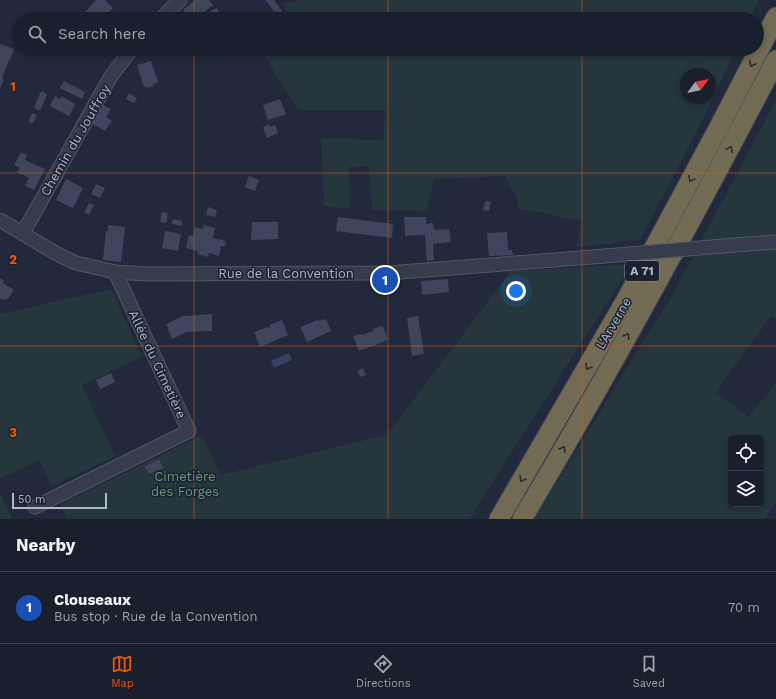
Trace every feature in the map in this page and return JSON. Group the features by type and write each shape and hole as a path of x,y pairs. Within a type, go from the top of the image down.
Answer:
{"highway":[{"name":"L'Arverne","path":"764,40 776,17"},
{"name":"L'Arverne","path":"499,519 626,300 756,56"},
{"name":"L'Arverne","path":"522,519 645,306 776,60"}],"street":[{"path":"168,12 180,0"},
{"name":"Chemin du Jouffroy","path":"23,234 111,76 127,56"},
{"name":"Rue de la Convention","path":"0,220 57,254 76,263 115,272 147,274 388,273 776,242"},
{"name":"Allée du Cimetière","path":"35,507 189,432 115,272"}],"green space":[{"path":"299,0 759,0 753,12 288,12 282,4"},
{"path":"264,56 733,56 716,91 716,68 680,68 680,104 710,104 640,240 576,247 581,221 518,208 518,201 505,176 434,179 427,211 372,210 369,166 349,167 350,209 324,206 321,138 383,140 385,110 298,110"},
{"path":"776,100 776,318 771,316 716,392 748,417 776,383 776,502 765,519 534,519 674,292"},
{"name":"Cimetière des Forges","path":"632,264 470,519 67,519 60,504 202,435 220,475 387,435 511,271"},
{"path":"111,289 142,357 82,385 115,456 52,486 39,460 0,479 0,314"},
{"path":"0,493 12,519 0,519"}],"water":[{"path":"289,353 292,360 274,368 271,361"}],"building":[{"path":"96,0 105,0 113,8 109,12 86,12"},
{"path":"195,0 209,0 213,5 204,12 185,12 183,10"},
{"path":"266,0 274,0 282,11 274,12"},
{"path":"217,8 219,12 210,12"},
{"path":"0,44 12,48 12,55 2,78 4,79 0,89"},
{"path":"151,61 158,82 153,84 154,86 147,88 146,86 144,87 137,65"},
{"path":"64,81 85,92 82,99 60,88"},
{"path":"41,91 47,94 39,111 34,108"},
{"path":"129,93 137,98 134,103 126,99"},
{"path":"55,96 60,99 61,96 75,104 69,116 50,106"},
{"path":"280,99 286,114 268,120 263,105"},
{"path":"103,105 111,109 106,117 112,121 105,131 91,123"},
{"path":"32,113 37,115 33,123 28,122"},
{"path":"269,124 270,127 275,125 278,133 267,138 263,127"},
{"path":"21,152 27,155 25,160 45,169 34,190 25,186 29,178 17,172 20,168 14,165"},
{"path":"249,176 259,180 255,191 245,187"},
{"path":"66,179 83,188 73,208 56,200"},
{"path":"96,184 105,188 100,198 91,194"},
{"path":"485,201 491,202 489,211 483,210"},
{"path":"89,203 94,205 89,215 84,212"},
{"path":"208,207 217,210 215,217 206,215"},
{"path":"162,212 168,213 166,223 160,222"},
{"path":"338,217 393,224 392,238 336,231"},
{"path":"404,217 426,217 426,224 433,223 434,230 449,229 451,242 433,244 434,260 427,261 425,235 405,236"},
{"path":"173,219 182,221 182,226 172,224"},
{"path":"252,222 278,222 278,239 251,240"},
{"path":"108,225 125,227 121,262 103,260"},
{"path":"204,225 215,228 213,238 226,241 224,247 221,246 219,256 209,253 208,257 197,254 198,251 186,248 189,235 193,236 195,227 203,229"},
{"path":"165,231 181,234 178,251 162,248"},
{"path":"507,232 508,250 512,250 513,255 489,256 487,233"},
{"path":"0,278 4,281 3,283 14,290 8,299 3,300 0,298"},
{"path":"448,279 449,292 422,295 421,281"},
{"path":"212,314 212,331 187,332 172,339 166,324 183,316"},
{"path":"418,316 424,354 412,356 407,318"},
{"path":"326,319 331,331 307,342 300,327 318,320"},
{"path":"282,320 288,335 260,347 254,332 267,327 268,328 270,325"},
{"path":"383,326 388,340 359,351 353,336 374,331 373,329"},
{"path":"363,368 366,375 360,377 358,371"},
{"path":"111,373 115,382 100,389 96,380"},
{"path":"159,459 163,468 149,474 145,466"}],"place":[{"name":"Clouseaux","path":"385,280"}]}
